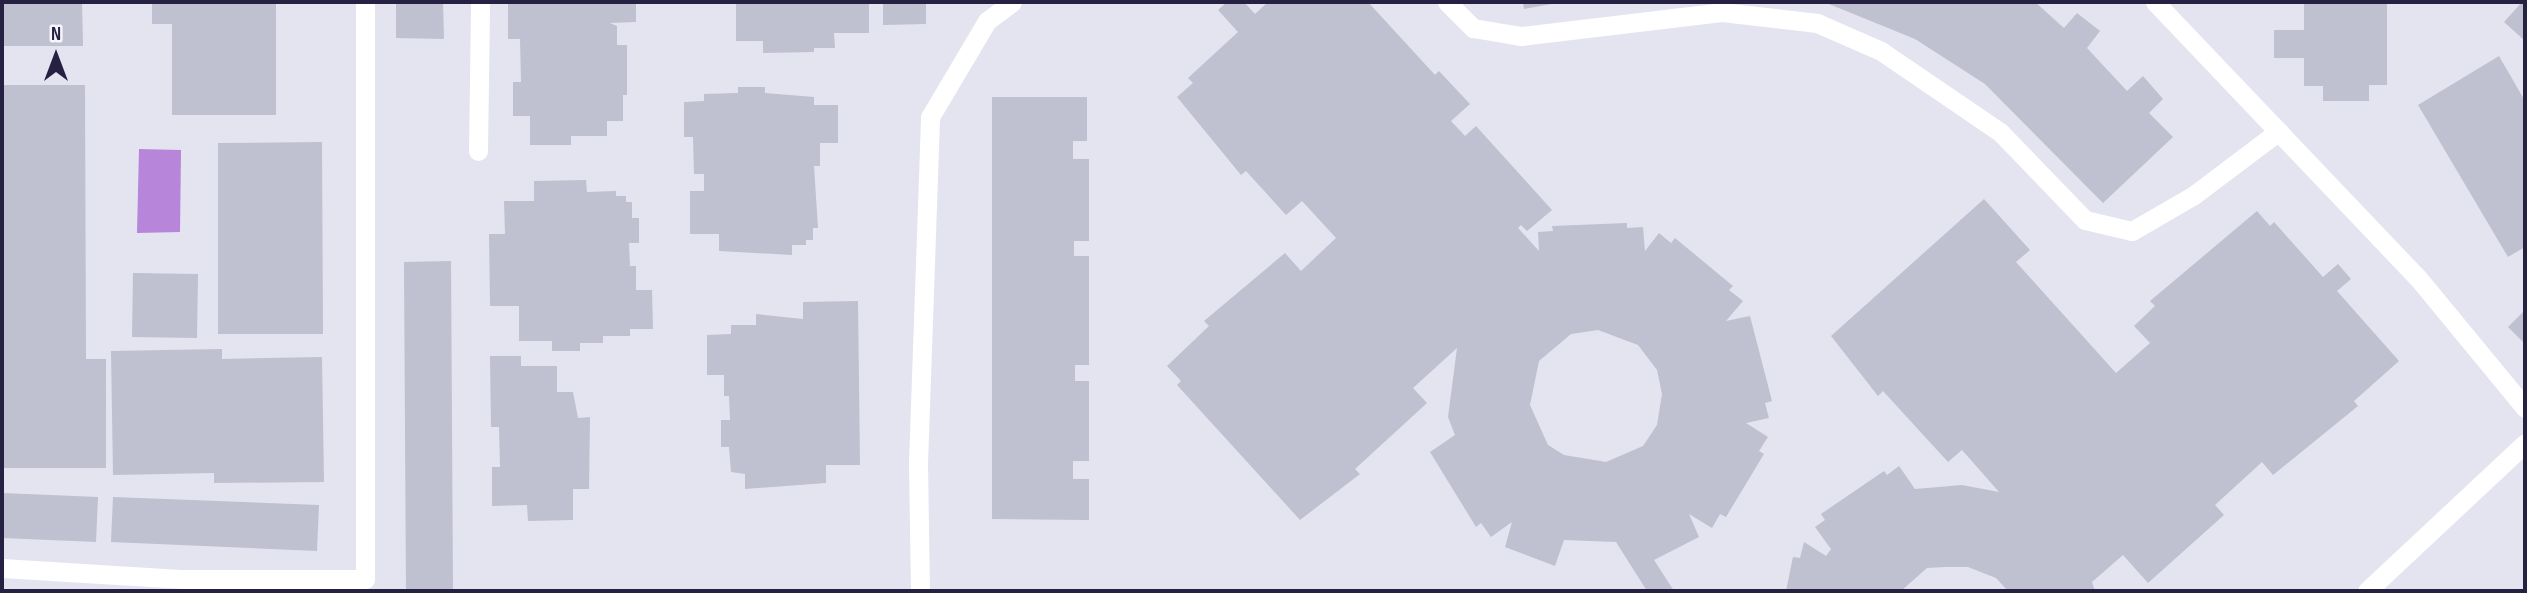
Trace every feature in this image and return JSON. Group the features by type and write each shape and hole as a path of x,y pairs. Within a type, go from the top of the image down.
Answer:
{"lane":[{"path":"2,568 184,585 365,579 365,2"},
{"path":"478,151 480,2"},
{"path":"920,591 918,463 930,117 987,21 1013,2"},
{"path":"1447,2 1474,28 1521,36 1722,12 1817,23 1881,51 2001,133 2085,220 2132,232 2194,195 2279,131"},
{"path":"2155,2 2418,278 2525,408"},
{"path":"2369,591 2525,443"}],"shaded area":[{"path":"139,149 181,150 180,232 137,233"}],"building":[{"path":"2,2 82,2 83,46 2,46"},
{"path":"152,2 276,2 276,115 172,115 172,24 152,24"},
{"path":"396,2 443,2 444,39 396,38"},
{"path":"508,2 636,2 636,22 610,23 617,26 617,45 627,45 627,95 623,95 623,121 607,121 607,136 571,136 571,145 530,145 530,116 513,116 513,82 521,82 520,39 508,39"},
{"path":"736,2 869,2 869,33 834,33 835,48 814,48 814,52 763,53 763,41 736,41"},
{"path":"883,2 926,2 926,24 883,25"},
{"path":"1227,2 1244,2 1255,14 1268,2 1368,2 1435,75 1439,71 1470,104 1451,121 1465,136 1476,126 1552,210 1527,231 1521,225 1518,228 1539,251 1538,232 1553,231 1552,226 1627,223 1627,228 1643,227 1645,251 1659,233 1671,243 1675,238 1733,286 1729,290 1743,301 1726,321 1750,316 1772,401 1765,403 1769,418 1746,423 1768,437 1759,451 1764,454 1726,517 1720,514 1712,528 1689,514 1699,537 1654,560 1674,591 1647,591 1616,542 1564,540 1555,566 1505,547 1512,522 1491,537 1481,523 1476,527 1430,452 1455,435 1448,417 1457,348 1413,388 1427,403 1355,469 1360,474 1300,520 1177,385 1181,381 1167,366 1209,326 1204,321 1285,253 1301,271 1336,238 1302,201 1286,215 1246,171 1241,175 1177,97 1193,83 1188,78 1238,32 1218,10","holes":["1598,330 1638,345 1657,370 1662,394 1657,425 1643,446 1606,462 1564,455 1548,445 1530,405 1539,361 1571,334"]},
{"path":"1523,2 1557,2 1557,3 1524,9"},
{"path":"1824,2 2035,2 2064,28 2077,13 2100,31 2087,48 2127,91 2143,76 2163,99 2149,113 2173,137 2103,203 1985,84 1915,39"},
{"path":"2304,2 2387,2 2387,85 2369,85 2369,101 2323,101 2323,86 2304,86 2304,58 2274,58 2274,30 2304,30"},
{"path":"2525,2 2525,41 2504,22"},
{"path":"2499,56 2525,101 2525,247 2508,257 2418,105"},
{"path":"2,85 85,85 86,359 106,359 106,468 2,468"},
{"path":"738,87 765,87 765,93 814,97 814,105 838,105 838,143 820,143 820,166 814,166 818,228 813,228 813,240 806,240 806,245 792,245 792,255 719,251 719,234 690,234 690,191 704,191 704,174 694,174 693,137 684,137 684,102 704,101 704,94 738,93"},
{"path":"992,97 1087,97 1087,141 1073,141 1073,159 1089,159 1089,241 1074,241 1074,256 1089,256 1089,365 1075,365 1075,381 1089,381 1089,461 1073,461 1073,479 1089,479 1089,520 992,519"},
{"path":"322,142 323,334 218,334 218,143"},
{"path":"586,180 587,192 616,191 616,196 626,196 626,202 632,202 632,218 639,218 639,243 629,243 630,266 636,266 636,290 652,290 653,329 630,329 630,336 603,336 603,343 580,343 580,351 552,351 552,341 519,341 519,306 490,306 489,234 505,234 504,201 534,201 534,181"},
{"path":"1984,199 2030,250 2016,262 2116,373 2150,343 2134,326 2155,306 2150,301 2257,211 2270,226 2274,222 2323,277 2338,264 2351,279 2337,291 2399,361 2354,401 2358,406 2273,475 2262,462 2215,505 2224,515 2148,583 2123,555 2092,582 2095,591 2008,591 1996,578 1968,567 1945,567 1927,568 1901,591 1786,591 1793,557 1800,558 1804,542 1826,556 1831,549 1815,527 1825,520 1821,514 1884,471 1887,475 1899,466 1915,489 1962,485 1999,492 1962,450 1948,462 1883,391 1878,396 1831,336"},
{"path":"451,261 453,591 406,591 404,262"},
{"path":"133,273 198,274 197,338 132,337"},
{"path":"858,301 860,465 826,465 826,483 745,489 745,474 731,472 729,447 721,447 721,420 730,420 729,396 724,396 724,375 707,375 707,335 731,334 731,325 756,325 756,314 803,319 803,302"},
{"path":"2525,310 2525,344 2508,327"},
{"path":"222,349 222,359 322,357 324,482 214,483 214,473 113,475 111,351"},
{"path":"490,356 521,356 521,366 557,366 557,392 573,392 578,418 590,417 589,489 573,489 573,520 528,521 527,505 492,506 492,467 500,467 499,427 491,427"},
{"path":"2,493 98,497 96,542 2,538"},
{"path":"113,497 319,505 317,551 111,542"}]}
